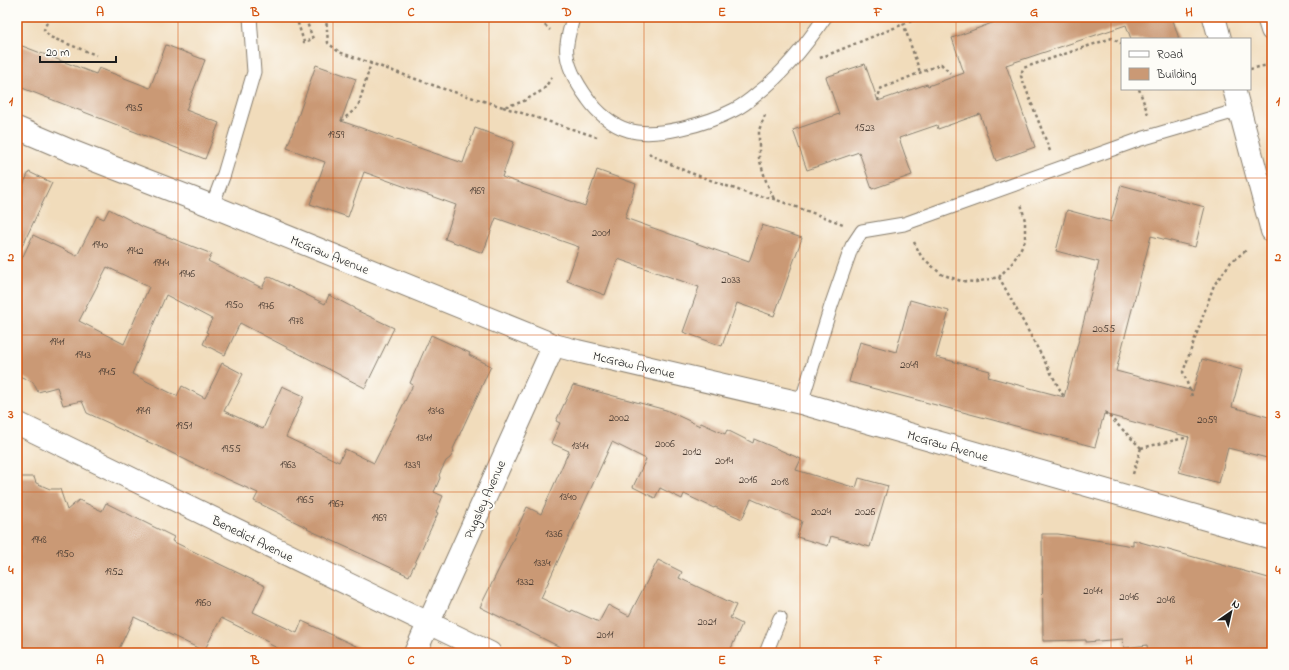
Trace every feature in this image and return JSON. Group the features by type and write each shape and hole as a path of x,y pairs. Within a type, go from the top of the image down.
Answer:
{"street":[{"path":"1214,17 1220,38"},
{"path":"1268,17 1272,30"},
{"path":"1234,90 1272,231"},
{"name":"McGraw Avenue","path":"17,128 554,345 800,403 1272,538"},
{"name":"Pugsley Avenue","path":"415,653 554,345"},
{"name":"Benedict Avenue","path":"17,423 490,653"}],"lane":[{"path":"212,206 224,174 254,72 250,17"},
{"path":"573,17 566,44 566,54 572,73 581,91 593,107 607,120 628,130 651,133 693,126 734,110 757,94 779,75 825,17"},
{"path":"800,403 852,246 862,231 904,224 1057,168 1156,135 1239,110"},
{"path":"766,653 780,618"}],"path":[{"path":"49,17 44,30 50,37 96,55"},
{"path":"296,17 304,42 313,39 305,17"},
{"path":"326,17 328,43 339,52 444,89 599,138"},
{"path":"503,107 522,102 543,90 566,54 554,34 536,17"},
{"path":"901,17 920,72"},
{"path":"815,60 921,17"},
{"path":"1057,168 1021,76 1023,68 1112,38 1121,43"},
{"path":"341,121 358,107 371,63"},
{"path":"878,101 880,89 920,72 941,64 950,72"},
{"path":"1251,69 1268,65"},
{"path":"1139,90 1156,135"},
{"path":"766,110 759,130 759,158 766,181 774,199"},
{"path":"628,130 651,155"},
{"path":"644,152 688,172 749,194 774,199 825,217"},
{"path":"904,224 921,256 941,274 961,281 976,282 999,277 1013,262 1025,241 1025,221 1016,183"},
{"path":"1192,396 1183,372 1214,285 1231,262 1248,249"},
{"path":"999,277 1064,397"},
{"path":"1105,412 1141,448"},
{"path":"1141,448 1189,437"},
{"path":"1133,475 1141,448"}],"building":[{"path":"1008,17 1172,17 1179,38 1131,38 1126,25 1006,65 1035,147 996,161 980,114 938,129 937,125 899,138 912,175 872,189 859,152 807,170 793,130 839,114 826,77 865,64 878,101 927,84 928,86 964,73 952,38"},
{"path":"17,44 96,74 99,68 150,88 166,45 205,60 186,110 219,123 205,159 17,86"},
{"path":"316,65 356,79 341,121 463,163 475,128 514,142 502,177 585,206 597,170 636,184 625,218 749,262 762,225 802,238 774,316 737,303 722,346 683,332 699,287 618,259 605,295 567,281 579,247 496,218 483,253 445,239 456,205 364,172 348,217 310,204 325,162 287,148"},
{"path":"29,172 52,183 17,257 17,198"},
{"path":"1121,185 1205,207 1195,247 1151,236 1116,371 1193,391 1202,359 1242,370 1232,407 1272,418 1272,439 1267,458 1228,448 1219,483 1179,472 1189,437 1104,414 1095,447 849,382 860,342 896,352 910,300 949,311 936,357 990,371 988,377 1064,397 1099,262 1056,251 1067,210 1111,222"},
{"path":"109,209 143,227 212,254 208,261 262,288 268,276 325,304 329,295 394,328 365,388 240,323 225,355 203,344 208,333 206,332 212,319 166,295 132,374 177,396 182,386 205,398 222,363 243,374 224,411 263,429 282,386 304,396 286,437 339,462 345,449 374,463 413,385 410,383 431,335 470,353 469,355 491,366 453,449 454,452 446,461 439,475 440,478 434,492 443,496 436,512 438,513 409,576 307,529 308,528 254,501 258,493 87,413 82,401 63,405 57,387 38,392 33,382 17,375 17,269 33,235 77,256 97,216 104,219","holes":["107,267 149,287 124,344 79,321"]},
{"path":"573,385 666,410 700,426 701,423 725,434 727,430 753,443 754,439 801,459 796,470 856,488 859,478 888,486 870,547 831,536 828,546 797,537 802,521 751,499 742,519 684,494 682,499 660,488 655,498 633,487 646,459 612,442 541,598 571,612 572,610 599,622 608,605 629,616 658,560 682,572 679,578 736,605 730,618 742,624 729,653 572,653 480,607 505,557 527,507 541,514 569,451 551,443 560,423 556,421"},
{"path":"17,477 34,477 36,483 50,489 60,489 67,510 79,500 102,511 106,503 174,537 172,541 265,586 253,612 297,633 302,621 371,653 288,653 269,644 270,642 221,618 204,651 134,617 117,653 17,653"},
{"path":"1042,534 1058,534 1133,546 1133,540 1272,579 1272,653 1148,653 1147,645 1124,648 1123,639 1086,642 1086,640 1043,641"}]}
